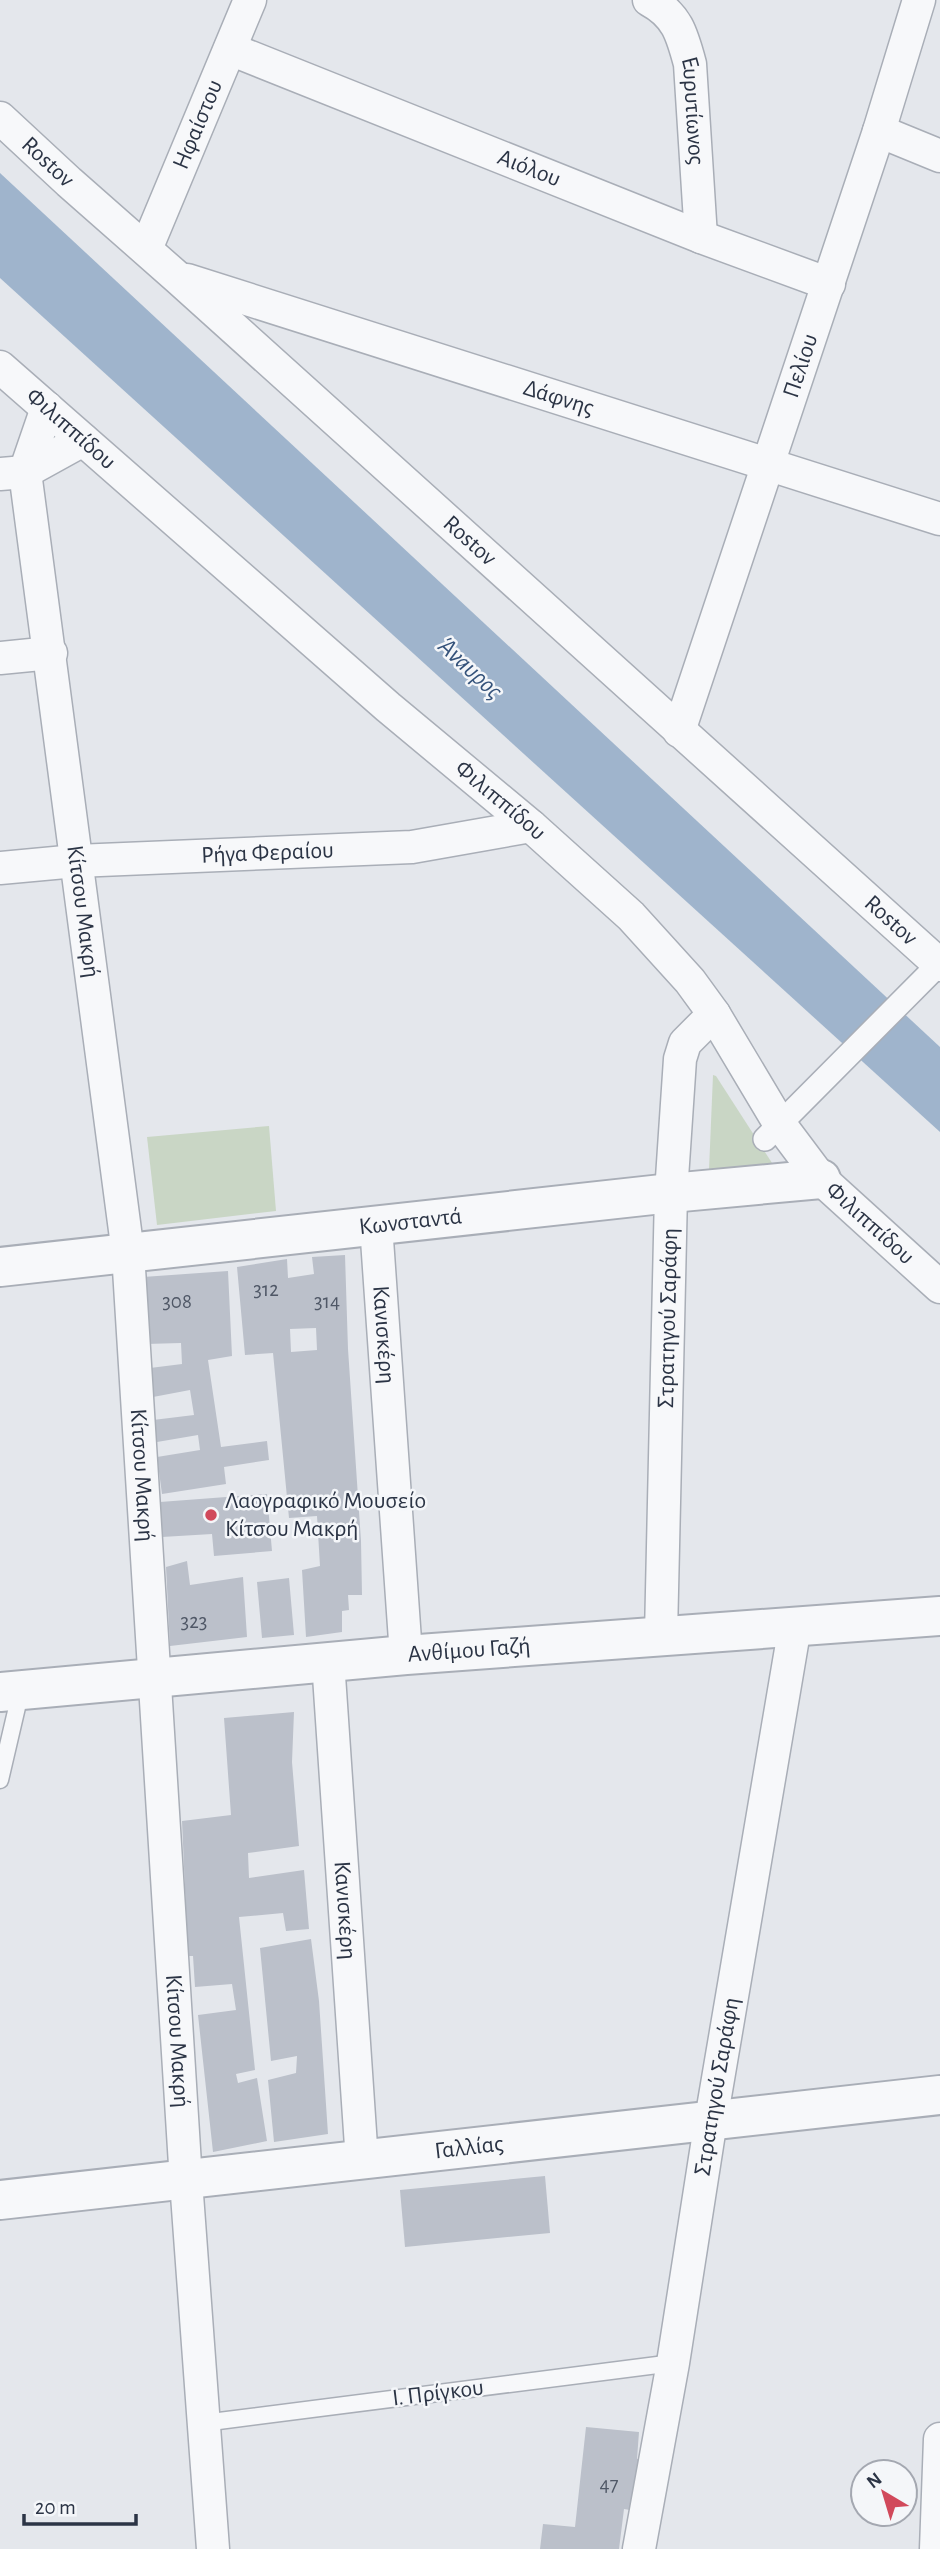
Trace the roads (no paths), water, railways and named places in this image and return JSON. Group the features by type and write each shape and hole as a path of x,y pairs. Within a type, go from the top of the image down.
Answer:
{"street":[{"name":"Ηφαίστου","path":"146,249 250,0"},
{"name":"Ευρυτίωνος","path":"649,0 665,9 675,21 684,39 690,64 701,237"},
{"name":"Πελίου","path":"679,731 829,284 919,0"},
{"name":"Αιόλου","path":"230,49 701,237 829,284"},
{"name":"Rostov","path":"0,118 939,963"},
{"path":"879,131 940,156"},
{"name":"Δάφνης","path":"178,278 940,519"},
{"name":"Φιλιππίδου","path":"0,366 379,698 531,826 631,916 690,981 714,1014 772,1131 940,1287"},
{"name":"Κίτσου Μακρή","path":"47,408 13,473 51,653 128,1252 186,2181 213,2549"},
{"path":"13,473 83,440"},
{"path":"0,658 51,653"},
{"name":"Ρήγα Φεραίου","path":"0,868 76,861 412,847 531,826"},
{"path":"772,1131 939,963"},
{"name":"Στρατηγού Σαράφη","path":"661,1636 671,1193 680,1059 685,1043 714,1014"},
{"name":"Κωνσταντά","path":"0,1267 821,1179"},
{"name":"Κανισκέρη","path":"376,1225 406,1655"},
{"name":"Ανθίμου Γαζή","path":"11,1691 328,1661 940,1616"},
{"name":"Στρατηγού Σαράφη","path":"639,2549 673,2363 711,2120 795,1626"},
{"name":"Κανισκέρη","path":"328,1661 362,2161"},
{"name":"Γαλλίας","path":"0,2200 940,2095"},
{"path":"936,2549 940,2439"}],"lane":[{"path":"0,1780 11,1691"},
{"name":"Ι. Πρίγκου","path":"204,2423 673,2363"}],"water":[{"name":"Άναυρος","path":"0,173 940,1047 940,1132 0,278"}],"place":[{"name":"Λαογραφικό Μουσείο Κίτσου Μακρή","path":"211,1515"}]}
